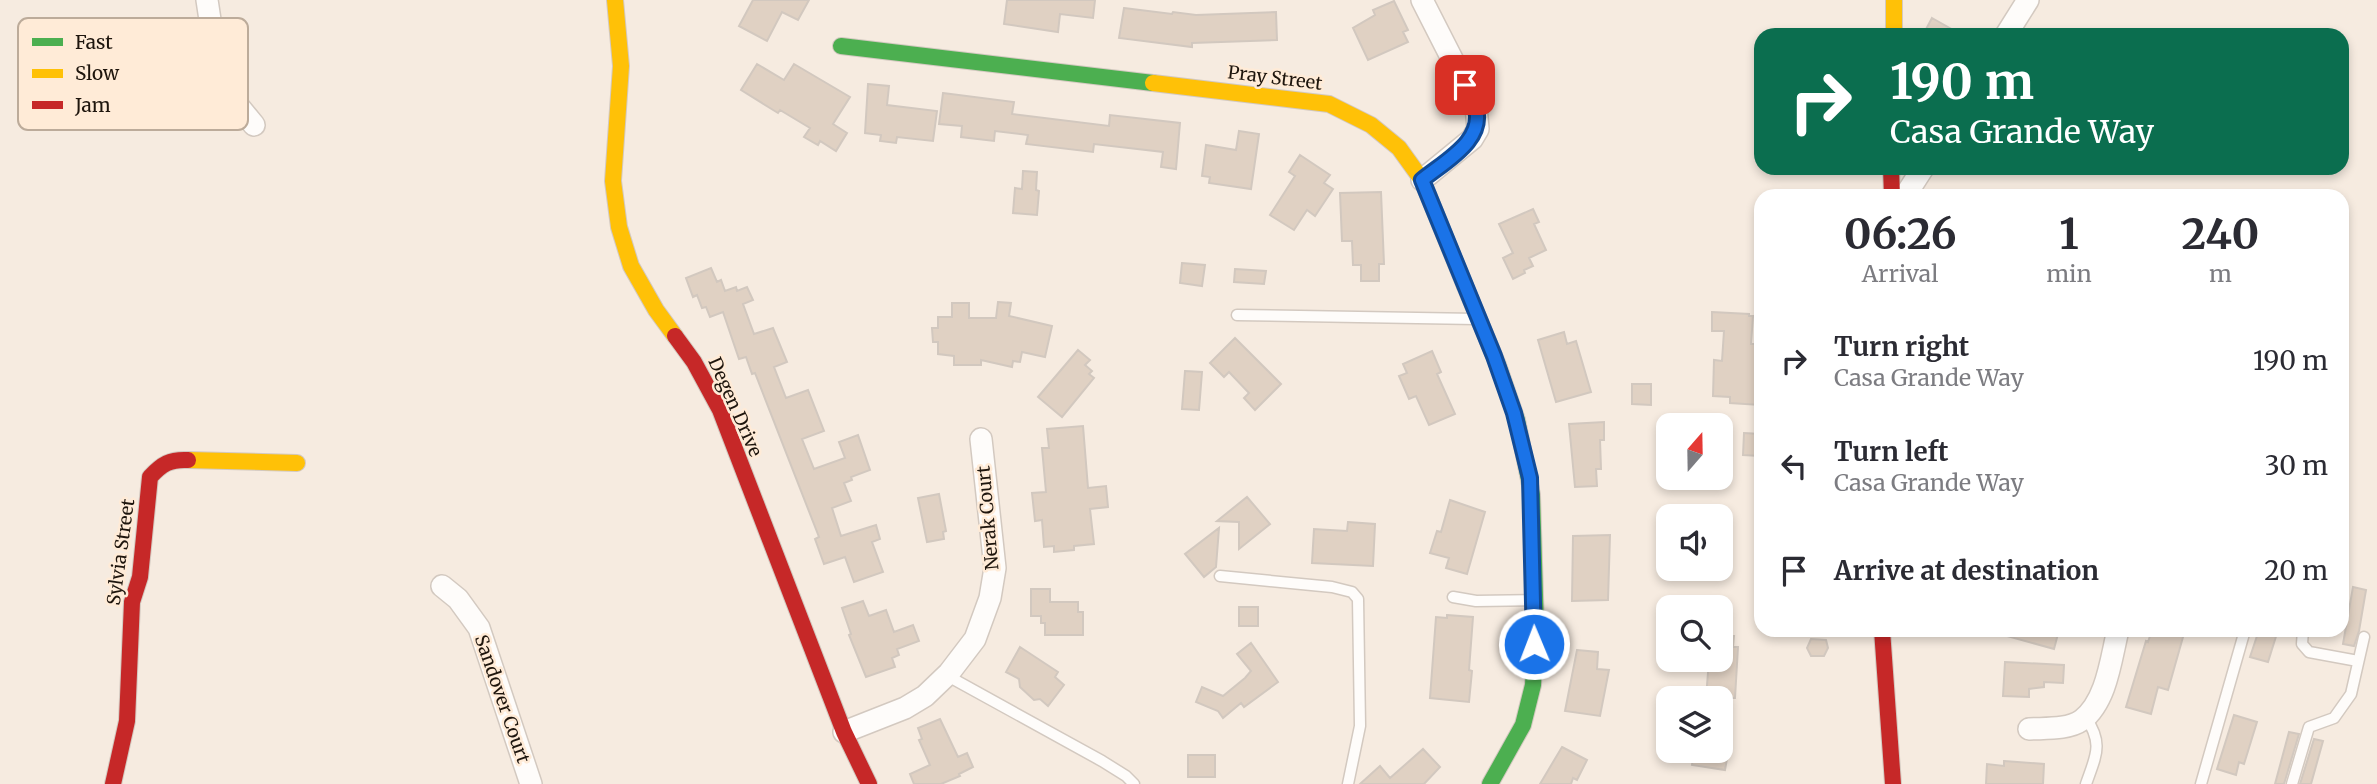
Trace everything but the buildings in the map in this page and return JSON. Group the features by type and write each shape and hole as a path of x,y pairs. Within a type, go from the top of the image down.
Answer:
{"street":[{"path":"207,0 210,18"},
{"name":"Degen Drive","path":"615,0 621,66 612,181 623,240 631,266 656,310 694,362 720,410 844,733 869,784"},
{"path":"1422,0 1476,106 1478,129 1472,139 1422,180"},
{"path":"1894,0 1894,28"},
{"path":"2010,28 2028,0"},
{"name":"Pray Street","path":"841,46 1329,104 1380,130 1407,157 1422,180 1494,356 1514,413 1530,478 1535,667 1530,705 1514,746 1490,784"},
{"path":"248,118 254,125"},
{"name":"Nerak Court","path":"844,733 905,708 925,695 946,675 975,639 990,598 995,568 981,439"},
{"name":"Sylvia Street","path":"113,784 127,721 132,602 140,577 150,477 172,459 297,463"},
{"name":"Sandover Court","path":"442,586 458,599 479,628 531,784"},
{"path":"1882,637 1893,784"},
{"path":"2029,729 2065,726 2085,716 2101,692 2116,637"}],"lane":[{"path":"1237,315 1478,319"},
{"path":"1220,576 1332,587 1352,592 1359,598 1361,718 1348,784"},
{"path":"1453,597 1476,601 1534,600"},
{"path":"2202,784 2243,637"},
{"path":"2302,637 2302,643 2309,652 2358,661"},
{"path":"2292,784 2309,727 2334,718 2351,694 2364,637"},
{"path":"946,675 1102,761 1134,784"},
{"path":"2085,716 2095,731 2098,748 2086,784"}],"traffic: fast":[{"path":"841,46 1153,83"},
{"path":"1465,286 1498,365 1517,420 1532,495 1536,628 1533,685 1523,725 1490,784"}],"traffic: slow":[{"path":"615,0 621,66 613,181 619,227 631,266 656,310 675,336"},
{"path":"1894,0 1894,28"},
{"path":"1153,83 1329,104 1371,125 1399,148 1422,180 1465,286"},
{"path":"188,460 297,463"}],"traffic: jam":[{"path":"1891,175 1892,189"},
{"path":"675,336 694,362 720,410 844,732 869,784"},
{"path":"113,784 127,721 132,602 140,577 150,477 167,463 188,460"},
{"path":"1882,637 1893,784"}],"route":[{"path":"1465,85 1476,106 1478,129 1472,139 1422,180 1494,356 1514,413 1530,478 1534,644"}]}
